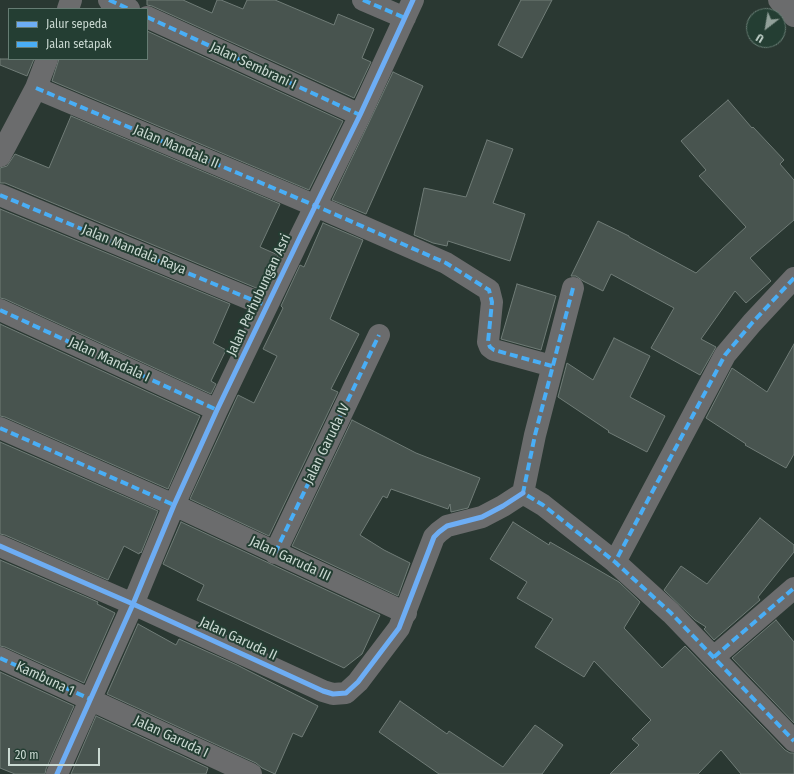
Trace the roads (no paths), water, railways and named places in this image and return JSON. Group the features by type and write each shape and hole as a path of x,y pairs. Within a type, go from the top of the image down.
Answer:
{"street":[{"path":"109,0 127,8"},
{"path":"363,0 409,9"},
{"path":"779,0 794,16"},
{"name":"Jalan Perhubungan Asri","path":"57,774 134,604 174,505 409,9"},
{"name":"Jalan Sembrani I","path":"148,17 360,115"},
{"path":"0,156 36,88 47,60"},
{"name":"Jalan Mandala II","path":"36,88 316,206 446,263 482,284 489,290 492,302 488,342 490,347 494,350 552,366"},
{"name":"Jalan Mandala Raya","path":"0,195 267,306"},
{"path":"615,562 725,355 752,323 794,278"},
{"path":"406,613 434,537 447,526 482,517 503,506 522,493 572,288"},
{"name":"Jalan Mandala I","path":"0,310 218,410"},
{"name":"Jalan Garuda IV","path":"274,553 379,335"},
{"name":"Jalan Garuda III","path":"0,428 174,505 274,553 406,613"},
{"path":"522,493 543,505 615,562 671,613 794,741"},
{"path":"0,546 134,604"},
{"path":"714,657 794,588"},
{"name":"Jalan Garuda II","path":"134,604 323,692 333,694 346,692 358,682 399,628 406,613"},
{"name":"Kambuna 1","path":"0,658 90,699"},
{"name":"Jalan Garuda I","path":"90,699 251,774"}]}
